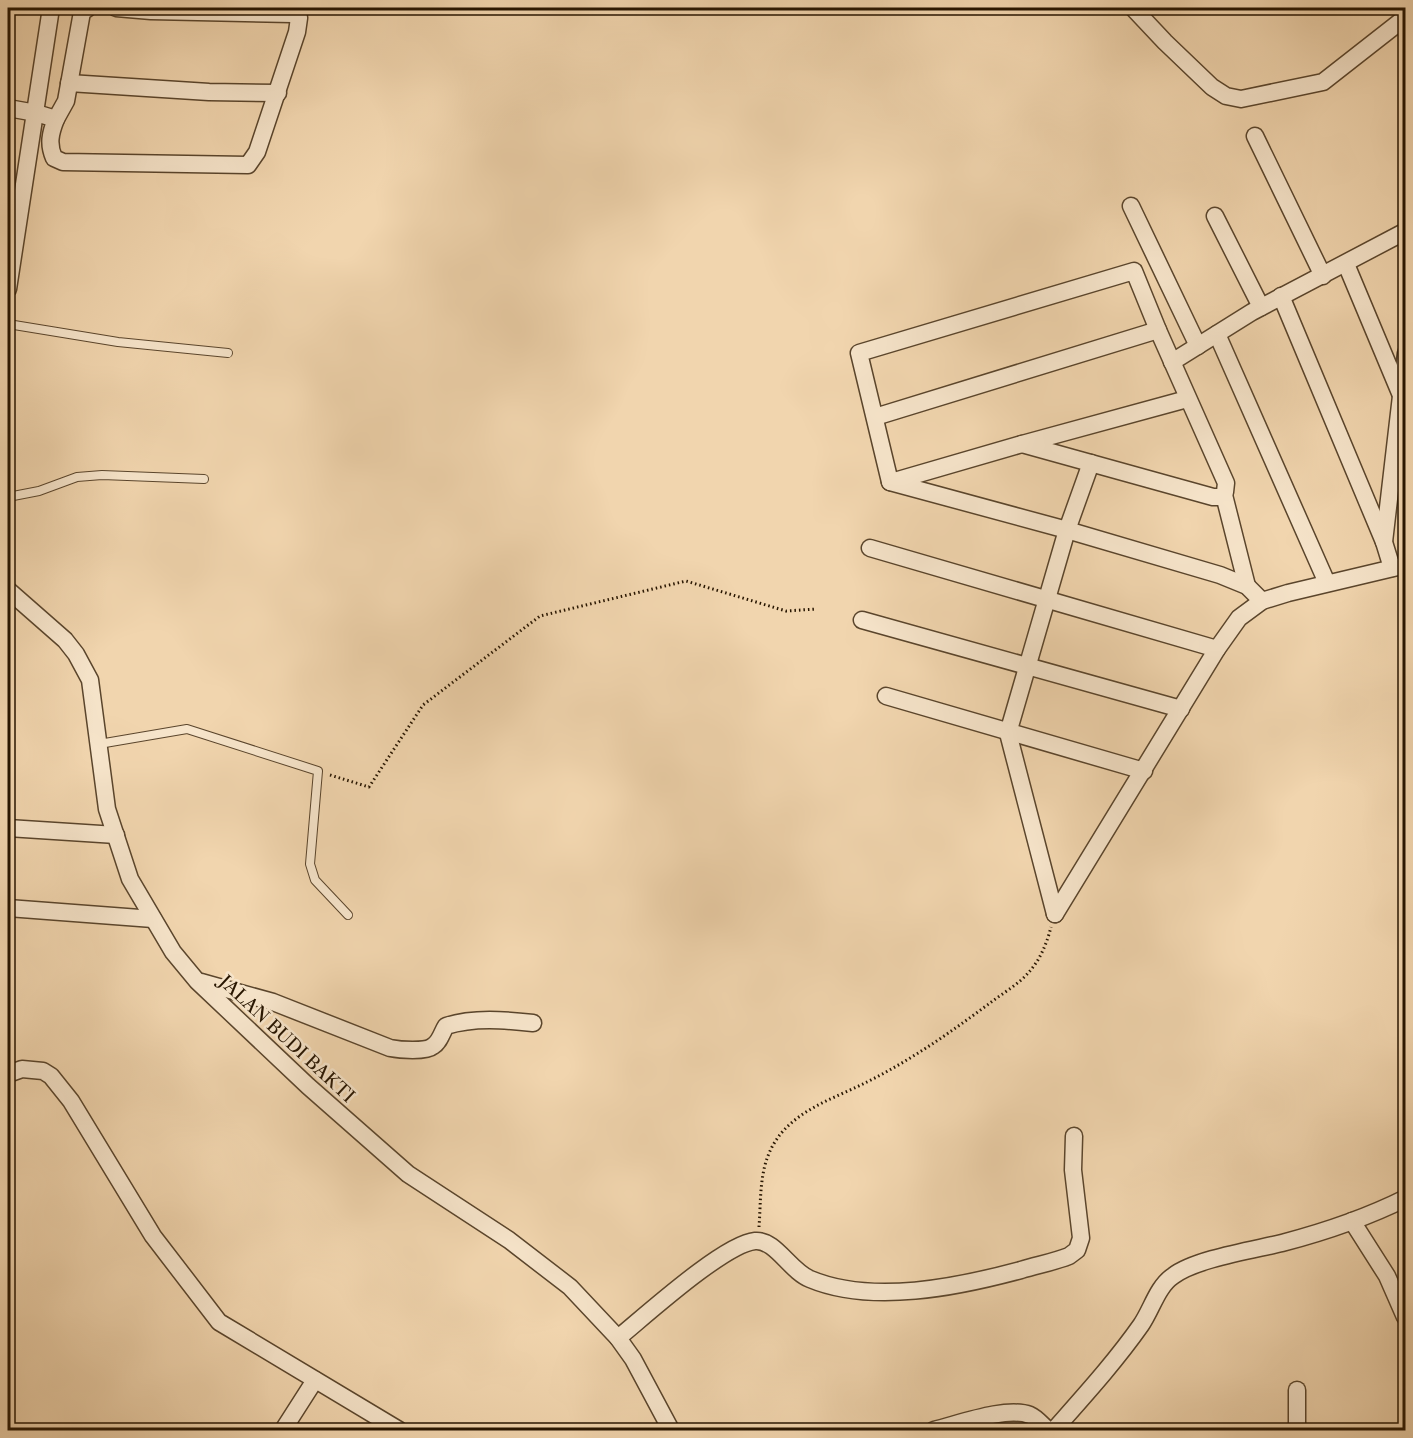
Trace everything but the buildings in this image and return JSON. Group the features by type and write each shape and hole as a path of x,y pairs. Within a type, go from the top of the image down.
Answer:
{"street":[{"path":"8,289 51,8"},
{"path":"88,8 82,12 66,101 50,135 50,147 54,158 63,162 248,165 258,152 297,32 299,18 292,14 151,11 116,8"},
{"path":"1133,8 1212,87 1226,96 1241,99 1323,82 1406,17"},
{"path":"69,83 209,93 278,93"},
{"path":"8,108 56,119"},
{"path":"1255,136 1323,276"},
{"path":"1131,206 1198,346"},
{"path":"1215,216 1261,307"},
{"path":"1172,362 1261,307 1406,231"},
{"path":"1346,264 1401,394"},
{"path":"891,482 859,353 1134,271 1226,483 1224,495 1247,586"},
{"path":"1055,914 1217,649 1239,618 1262,601 1327,583 1399,567 1384,542 1281,296"},
{"path":"875,417 1158,330"},
{"path":"1217,334 1327,583"},
{"path":"1384,542 1406,353"},
{"path":"891,482 1188,399"},
{"path":"1022,444 1213,496 1224,495"},
{"path":"1055,914 1008,733 1067,530 1091,463"},
{"path":"891,482 1220,575 1247,586 1262,601"},
{"path":"870,548 1217,649"},
{"name":"JALAN BUDI BAKTI","path":"8,590 65,640 76,654 90,680 107,809 130,879 172,952 197,981 308,1086 408,1174 509,1240 570,1287 618,1338 637,1367 671,1431"},
{"path":"862,620 1181,709"},
{"path":"886,696 1144,771"},
{"path":"8,828 116,835"},
{"path":"8,908 153,919"},
{"path":"197,981 273,1002 390,1048 402,1050 430,1048 435,1045 446,1026 460,1022 496,1020 533,1023"},
{"path":"8,1074 22,1069 43,1071 51,1076 71,1101 153,1236 219,1322 270,1355 399,1431"},
{"path":"618,1338 700,1271 739,1247 758,1240 772,1246 795,1271 807,1278 823,1284 876,1292 955,1285 1063,1258 1077,1250 1081,1238 1073,1170 1074,1136"},
{"path":"1054,1431 1142,1324 1170,1278 1185,1269 1206,1262 1285,1242 1376,1213 1406,1198"},
{"path":"1352,1221 1387,1276 1404,1317"},
{"path":"283,1431 315,1380"},
{"path":"1297,1390 1297,1431"},
{"path":"934,1431 985,1417 1015,1413 1034,1417 1048,1431"}],"lane":[{"path":"8,324 118,342 228,353"},
{"path":"8,497 39,491 77,477 204,479"},
{"path":"99,744 187,729 318,771 311,873 348,915"}],"path":[{"path":"318,771 369,788 423,705 540,616 686,581 786,611 816,609"},
{"path":"758,1240 765,1163 780,1133 805,1112 908,1060 1011,988 1029,973 1039,959 1048,940 1055,914"}]}
